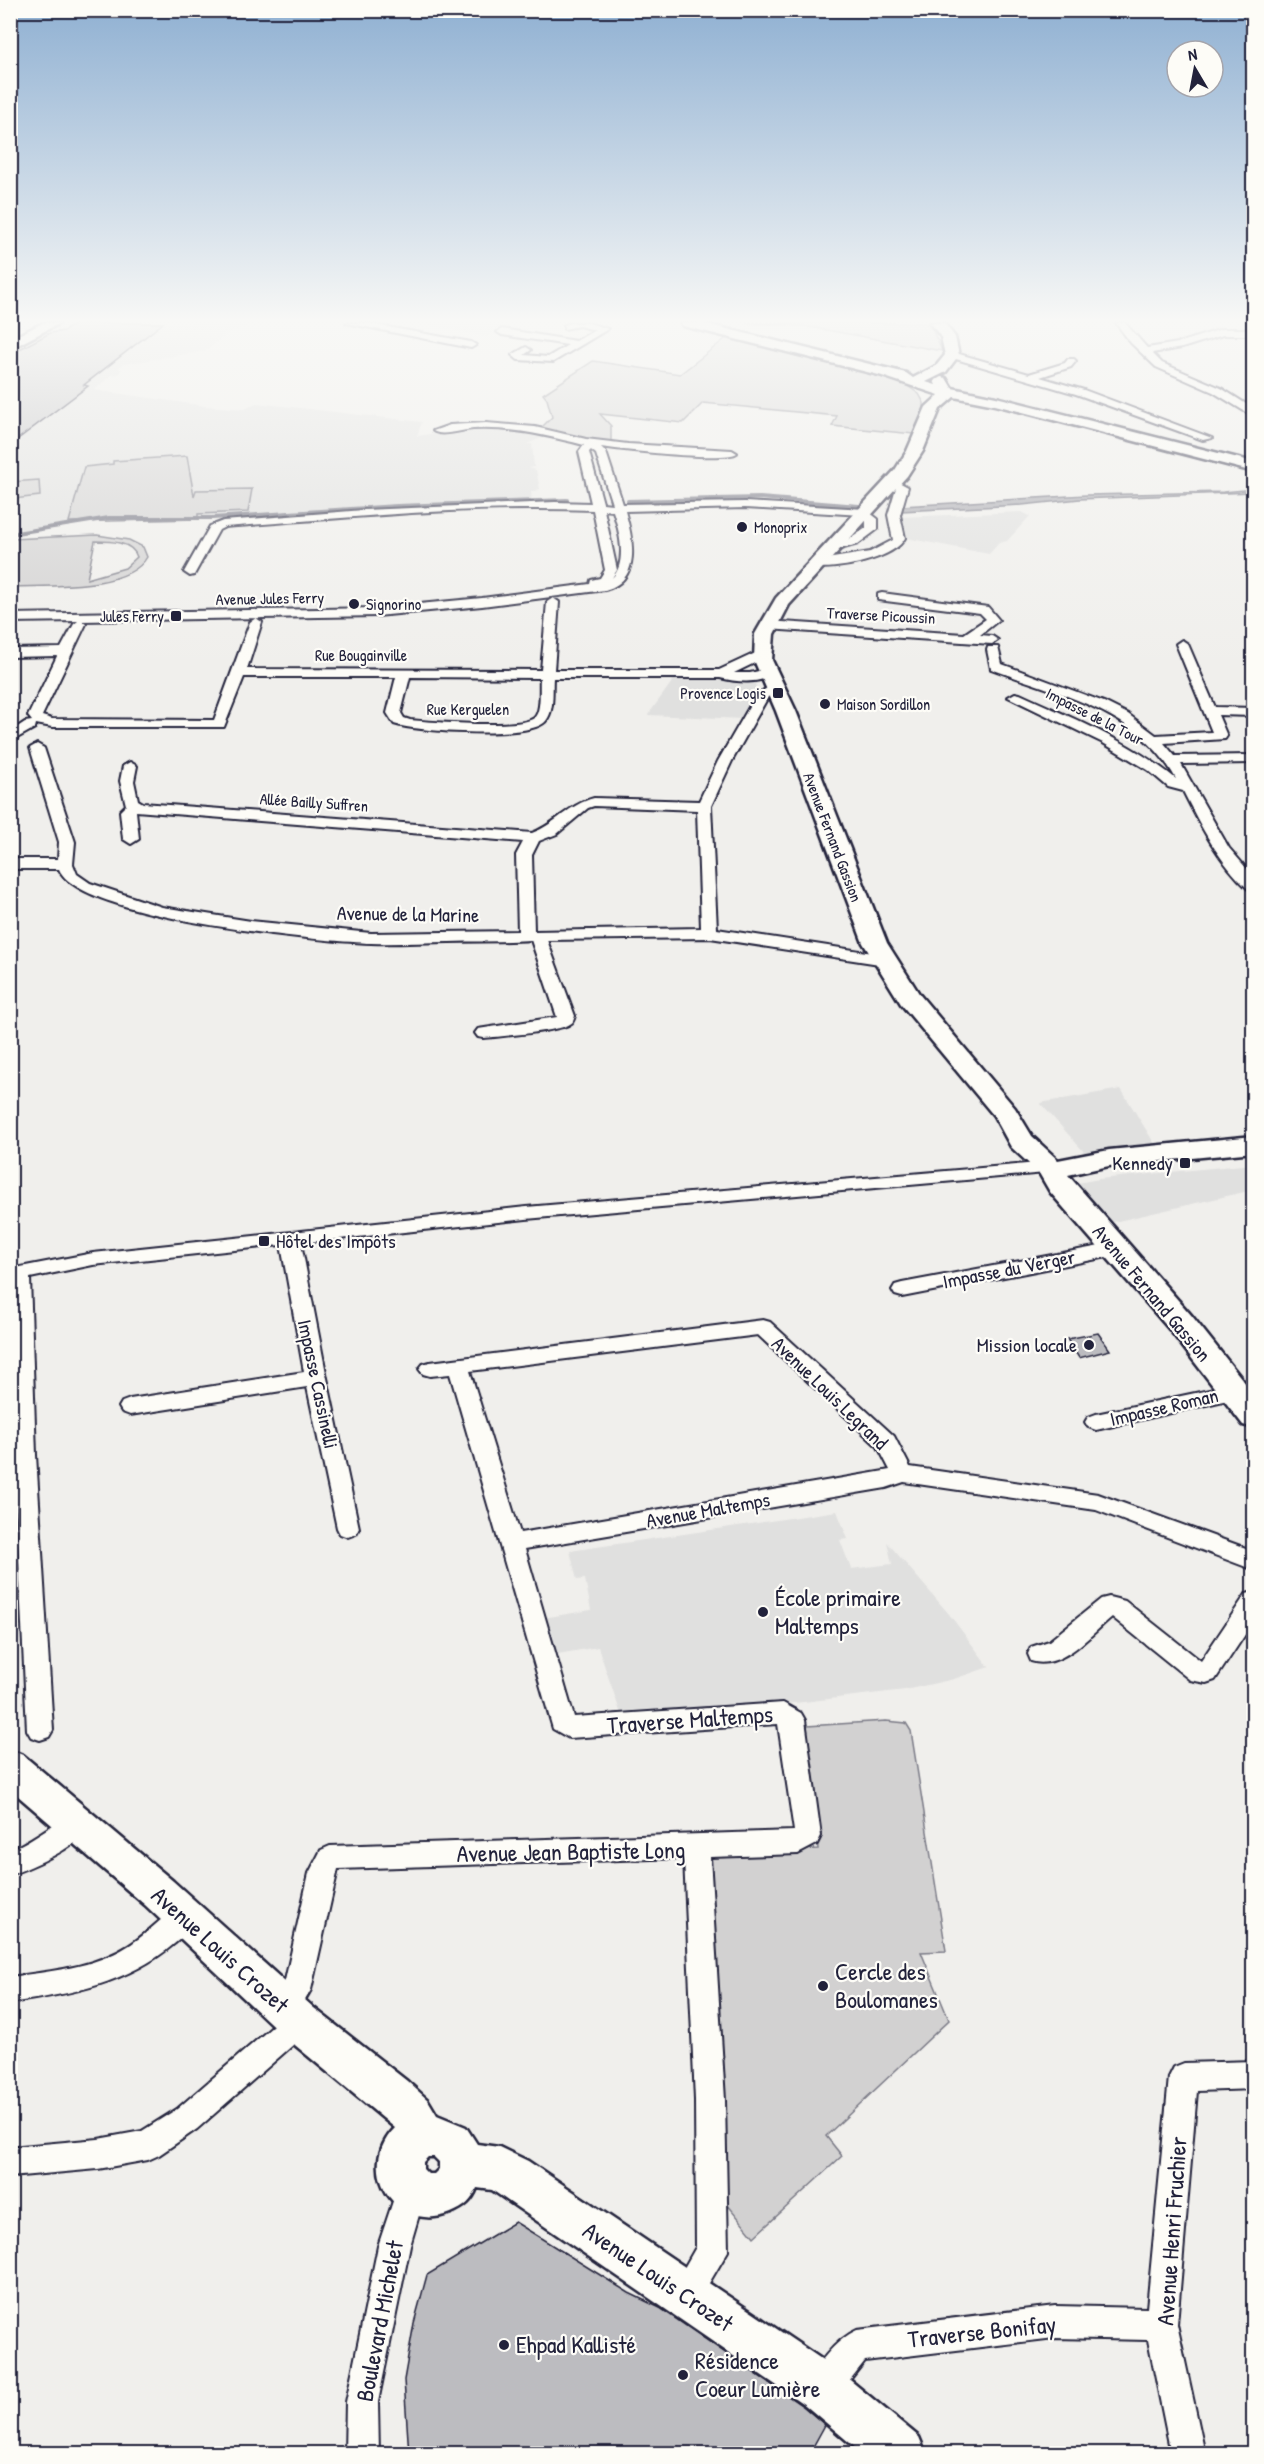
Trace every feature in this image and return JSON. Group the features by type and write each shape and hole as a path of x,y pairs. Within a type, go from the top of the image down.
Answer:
{"street":[{"path":"567,438 591,444 651,450 732,453"},
{"name":"Avenue Fernand Gassion","path":"918,438 912,457 893,482 787,595 768,625 762,654 786,711 862,913 886,960 919,1011 937,1029 1006,1114 1021,1141 1056,1168 1060,1186 1181,1323 1254,1417"},
{"path":"1139,438 1254,467"},
{"name":"Avenue Jules Ferry","path":"10,618 377,612 530,595 605,586 619,580 626,566 627,557 617,507 601,452 591,444 584,453 608,548 611,570 609,576 596,582 530,595"},
{"path":"818,564 881,553 891,549 898,542 899,536 894,519 902,487 893,482"},
{"path":"190,572 214,528 223,524 393,512 555,505 745,506 863,514"},
{"path":"882,597 984,610 993,620 969,636"},
{"path":"548,674 553,602"},
{"path":"10,738 34,723 219,724 256,622"},
{"path":"10,864 65,864 67,842 36,744 34,723 37,711 80,624"},
{"name":"Traverse Picoussin","path":"768,625 969,636 992,645 996,666 1115,710 1126,716 1153,739"},
{"path":"1153,739 1220,736 1182,644"},
{"path":"10,653 65,652"},
{"name":"Rue Bougainville","path":"730,674 762,654"},
{"name":"Rue Bougainville","path":"239,672 730,674 759,687 771,680"},
{"name":"Rue Kerguelen","path":"404,673 394,713 395,718 408,724 424,726 517,726 536,723 542,719 544,713 548,674"},
{"path":"710,933 707,921 704,806 725,761 771,680"},
{"name":"Impasse de la Tour","path":"1015,697 1108,740 1153,767 1173,784 1187,788"},
{"path":"1209,711 1254,712"},
{"path":"1153,739 1182,775 1187,788 1228,855 1245,879 1254,886"},
{"path":"1171,760 1254,759"},
{"path":"130,766 127,781 134,805 127,811 131,838"},
{"path":"484,1034 558,1023 565,1020 566,1016 532,936 524,855 533,838 552,831 583,805 594,802 704,806"},
{"name":"Allée Bailly Suffren","path":"134,805 533,838"},
{"name":"Avenue de la Marine","path":"65,864 75,881 125,901 159,911 227,923 371,938 710,933 886,960"},
{"path":"40,1730 15,1275 93,1258 653,1201 1056,1168 1095,1172 1161,1166 1209,1159 1246,1145"},
{"name":"Impasse Cassinelli","path":"290,1239 316,1378 348,1528"},
{"name":"Impasse du Verger","path":"902,1290 1116,1249"},
{"name":"Avenue Louis Legrand","path":"430,1369 763,1327 886,1443 903,1474"},
{"path":"458,1365 511,1543"},
{"path":"130,1407 316,1378"},
{"name":"Impasse Roman","path":"1096,1422 1233,1392"},
{"path":"903,1474 1098,1502 1254,1561"},
{"name":"Avenue Maltemps","path":"511,1543 863,1484 903,1474"},
{"name":"Traverse Maltemps","path":"511,1543 553,1682 562,1722 569,1728 762,1713 788,1715 794,1725 808,1836 798,1842 695,1846"},
{"path":"1040,1654 1058,1648 1109,1606 1117,1608 1199,1673 1206,1672 1254,1601"},
{"name":"Avenue Louis Crozet","path":"10,1766 185,1917 291,2015 413,2115 425,2136"},
{"path":"10,1863 40,1850 78,1824"},
{"name":"Avenue Jean Baptiste Long","path":"291,2015 322,1873 330,1858 695,1846 698,1864 710,2100 712,2251 684,2296"},
{"path":"10,1989 63,1983 129,1960 148,1948 185,1917"},
{"path":"10,2162 98,2154 148,2145 187,2119 291,2015"},
{"name":"Avenue Henri Fruchier","path":"1188,2454 1161,2325 1184,2077 1254,2075"},
{"path":"425,2136 439,2136 451,2141 460,2151 463,2164 459,2177 450,2189 438,2195 423,2196 411,2191 402,2180 400,2167 403,2154 412,2143 425,2136"},
{"name":"Avenue Louis Crozet","path":"463,2164 499,2169 512,2177 822,2388 902,2454"},
{"name":"Boulevard Michelet","path":"362,2454 363,2402 394,2246 411,2191"},
{"name":"Traverse Bonifay","path":"822,2388 856,2346 1055,2322 1161,2325"}],"shaded area":[{"path":"10,438 541,438 527,444 532,444 534,467 529,468 536,470 540,489 531,492 532,503 357,507 198,519 187,457 114,461 113,464 84,467 69,522 11,533"},
{"path":"586,438 611,438 611,443"},
{"path":"187,456 194,496 196,490 252,489 248,512 198,514 198,519 69,522 84,467 113,464 113,461"},
{"path":"39,480 40,496 13,499 11,482"},
{"path":"1254,489 1253,492 1080,499 1022,505 902,511 902,506 1086,495 1223,492"},
{"path":"1022,512 1030,516 1007,541 999,543 989,554 906,538 898,521 900,517"},
{"path":"97,535 129,540 143,547 147,557 137,568 123,576 105,581 64,586 11,587 11,539","holes":["95,541 125,545 137,557 125,568 87,579"]},
{"path":"677,675 756,678 755,693 744,719 648,715"},
{"path":"1121,1089 1156,1146 1086,1154 1040,1103"},
{"path":"1253,1164 1253,1190 1105,1224 1074,1189 1078,1183 1099,1179"},
{"name":"École primaire Maltemps","path":"837,1511 848,1539 840,1540 851,1569 892,1564 887,1542 949,1614 989,1667 954,1679 905,1690 795,1703 622,1717 598,1647 552,1655 554,1637 546,1632 543,1618 591,1610 585,1579 577,1580 570,1551"},
{"name":"Cercle des Boulomanes","path":"886,1721 906,1723 911,1731 946,1951 921,1952 949,2020 826,2136 842,2156 754,2237 718,2193 706,1854 818,1849 807,1726"}],"building":[{"path":"10,438 19,438 10,445"},
{"name":"Mission locale","path":"1098,1333 1110,1350 1079,1358 1067,1339"},
{"name":"Ehpad Kallisté","path":"515,2222 629,2293 660,2308 804,2407 825,2425 809,2454 409,2454 404,2380 414,2323 427,2275"}],"waterway":[{"path":"628,501 760,498 859,506"},
{"path":"10,534 109,518 212,518 397,506 567,500"}],"place":[{"name":"Monoprix","path":"742,527"},
{"name":"Signorino","path":"354,604"},
{"name":"Jules Ferry","path":"176,616"},
{"name":"Provence Logis","path":"778,693"},
{"name":"Maison Sordillon","path":"825,704"},
{"name":"Kennedy","path":"1185,1163"},
{"name":"Hôtel des Impôts","path":"264,1241"},
{"name":"Mission locale","path":"1089,1345"},
{"name":"École primaire Maltemps","path":"763,1612"},
{"name":"Cercle des Boulomanes","path":"823,1986"},
{"name":"Ehpad Kallisté","path":"504,2345"},
{"name":"Résidence Coeur Lumière","path":"683,2375"}]}
